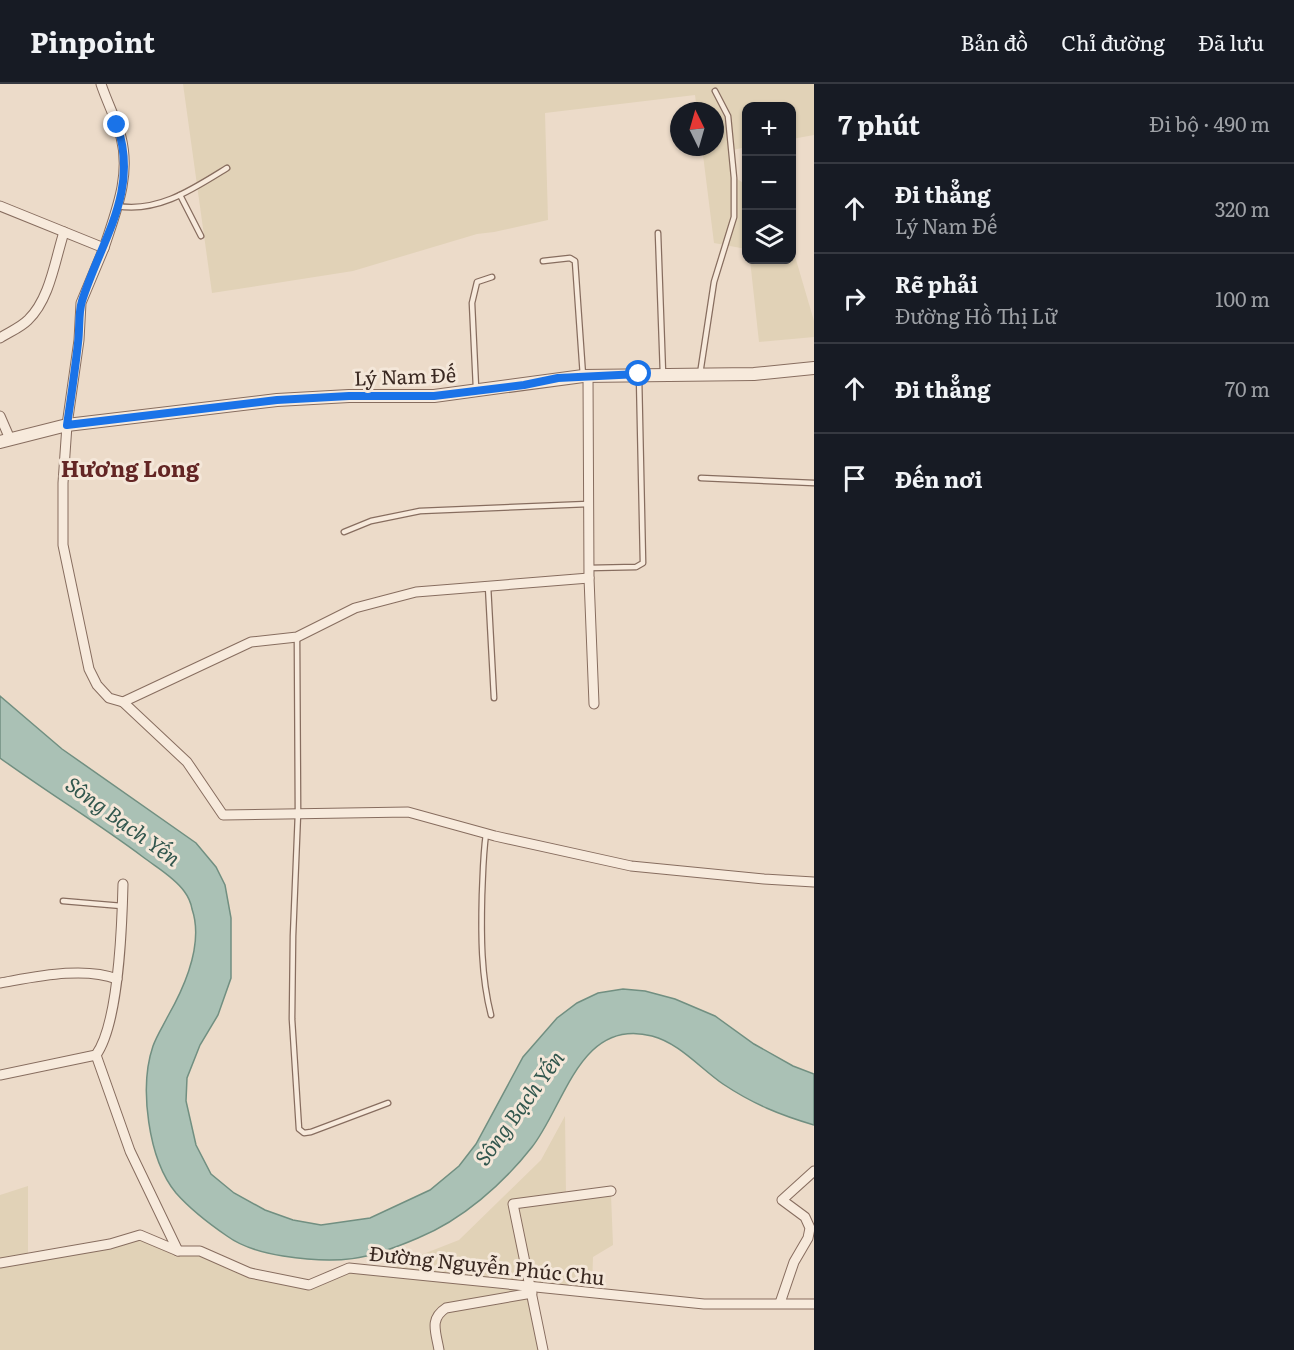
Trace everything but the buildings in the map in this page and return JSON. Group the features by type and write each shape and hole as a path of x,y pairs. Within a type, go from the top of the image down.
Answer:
{"street":[{"path":"101,84 123,147 125,177 104,248 81,303 79,340 67,425 63,483 63,539 79,625 92,676 109,698 123,702 187,762 223,815 408,812 486,834 631,866 814,882"},
{"path":"0,206 104,248"},
{"path":"0,338 21,326 39,308 63,232"},
{"name":"Lý Nam Đế","path":"5,440 67,425 277,400 338,396 434,396 586,376 771,373 814,368"},
{"path":"586,376 589,573 594,704"},
{"path":"0,416 5,440"},
{"path":"123,702 251,642 297,637 356,608 406,594 589,573"},
{"path":"0,1075 96,1055 103,1045 109,1026 117,979 123,884"},
{"path":"0,983 47,975 89,973 104,974 117,979"},
{"path":"96,1055 130,1151 178,1251"},
{"path":"780,1303 791,1270 808,1238 810,1228 805,1217 782,1200 814,1171"},
{"path":"543,1350 513,1204 611,1191"},
{"name":"Đường Nguyễn Phúc Chu","path":"0,1263 110,1244 140,1235 178,1251 200,1251 250,1273 309,1285 349,1268 532,1290 704,1304 814,1304"},
{"path":"439,1350 435,1320 438,1313 446,1308 532,1290"}],"lane":[{"path":"700,374 714,282 734,217 734,178 728,117 715,92"},
{"path":"117,206 131,209 148,208 180,195 227,168"},
{"path":"180,195 201,236"},
{"path":"658,233 663,374"},
{"path":"543,261 570,258 575,261 586,376"},
{"path":"477,391 472,303 477,282 492,276"},
{"path":"589,573 636,567 643,563 639,374"},
{"path":"701,478 814,483"},
{"path":"344,532 371,521 420,510 588,504"},
{"path":"488,586 494,698"},
{"path":"297,637 298,813 292,1019 299,1130 304,1133 311,1132 388,1103"},
{"path":"486,834 482,864 482,949 491,1015"},
{"path":"63,901 122,906"}],"shaded area":[{"path":"183,84 814,84 814,135 796,138 796,102 742,102 742,148 733,150 733,176 742,182 742,248 714,243 703,156 724,156 724,102 696,102 695,95 545,113 548,220 477,234 353,271 212,293"},
{"path":"796,260 814,321 814,337 759,342 750,264 796,264"},
{"path":"565,1116 566,1195 611,1195 613,1245 593,1257 592,1288 531,1288 543,1350 0,1350 0,1195 28,1186 28,1258 140,1235 250,1273 309,1285 349,1268 384,1273 413,1258 459,1240 541,1160"}],"water":[{"name":"Sông Bạch Yến","path":"0,696 62,749 196,843 216,867 225,885 231,918 231,978 218,1015 200,1045 187,1078 186,1101 196,1145 211,1174 234,1193 265,1210 293,1220 321,1225 370,1218 430,1190 459,1166 476,1144 523,1057 557,1018 577,1003 598,993 623,989 645,991 675,999 715,1016 754,1044 793,1066 814,1074 814,1125 778,1113 745,1097 723,1084 680,1050 662,1039 628,1034 608,1039 591,1052 577,1069 544,1129 521,1161 481,1200 434,1230 368,1256 337,1260 283,1256 239,1243 206,1221 176,1193 166,1179 159,1161 149,1122 147,1081 153,1046 181,992 194,950 195,922 189,899 180,886 165,872 0,758"}],"district":[{"name":"Hương Long","path":"130,467"}],"route":[{"path":"117,125 123,147 125,177 104,248 81,303 79,340 67,425 277,400 349,396 434,396 524,385 558,378 639,374"}]}
